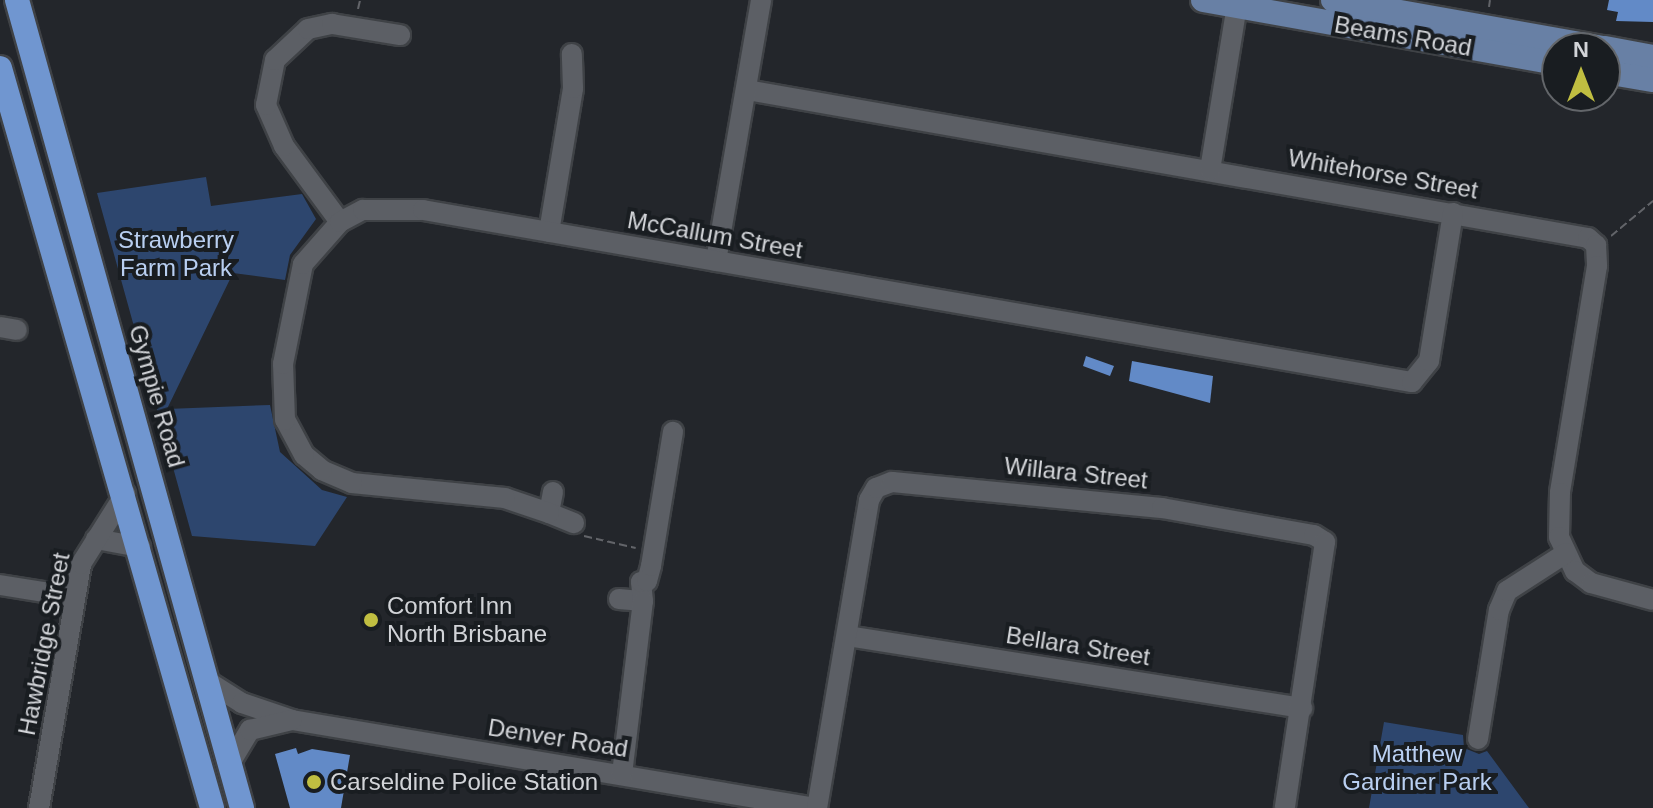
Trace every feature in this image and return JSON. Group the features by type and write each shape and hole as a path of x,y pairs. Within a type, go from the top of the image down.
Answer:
{"highway":[{"name":"Gympie Road","path":"17,0 242,808"},
{"path":"0,68 125,494 212,808"}],"main road":[{"name":"Beams Road","path":"1203,0 1541,60"},
{"name":"Beams Road","path":"1333,0 1541,37"},
{"name":"Beams Road","path":"1621,51 1653,57"},
{"path":"1621,75 1653,80"}],"street":[{"path":"716,261 761,0"},
{"path":"1210,170 1237,6"},
{"path":"340,222 284,146 266,105 275,60 308,29 332,24 400,35"},
{"path":"549,232 573,88 572,54"},
{"name":"Whitehorse Street","path":"747,90 1577,234 1596,245"},
{"name":"McCallum Street","path":"574,523 505,498 352,483 322,470 304,455 285,420 283,364 303,264 340,222 363,210 391,207 1412,382 1429,361 1453,213"},
{"path":"1596,245 1560,493 1559,537 1575,571 1591,583 1653,600"},
{"path":"622,774 644,584 673,432"},
{"name":"Willara Street","path":"816,808 869,500 876,488 892,482 1162,508 1314,535 1325,542 1285,808"},
{"path":"549,513 553,492"},
{"name":"Hawbridge Street","path":"39,808 81,564 125,494"},
{"name":"Hawbridge Street","path":"96,539 140,547"},
{"path":"1478,739 1499,610 1507,591 1566,553"},
{"path":"619,599 644,584"},
{"path":"0,585 74,597"},
{"name":"Bellara Street","path":"847,636 1302,708"},
{"name":"Denver Road","path":"207,681 242,703 292,720 816,808"},
{"name":"Denver Road","path":"230,763 250,730 292,720"}],"path":[{"path":"1488,12 1490,0"},
{"path":"1596,245 1653,201"},
{"path":"574,523 582,535 635,547 644,584"}],"green space":[{"name":"Strawberry Farm Park","path":"206,177 211,206 302,194 316,219 290,255 285,280 233,273 167,409 270,405 280,452 322,490 347,497 315,546 192,536 97,193"},
{"name":"Matthew Gardiner Park","path":"1384,722 1463,735 1464,748 1479,754 1487,751 1529,808 1369,808"}],"building":[{"path":"1609,0 1653,0 1653,22 1616,21 1618,12 1607,10"},
{"path":"1086,356 1114,366 1110,376 1083,366"},
{"path":"1132,361 1213,376 1210,403 1129,381"},
{"name":"Carseldine Police Station","path":"296,748 298,754 312,749 350,755 341,808 290,808 275,754"}],"place":[{"name":"Comfort Inn North Brisbane","path":"371,620"},
{"name":"Carseldine Police Station","path":"314,782"}]}
